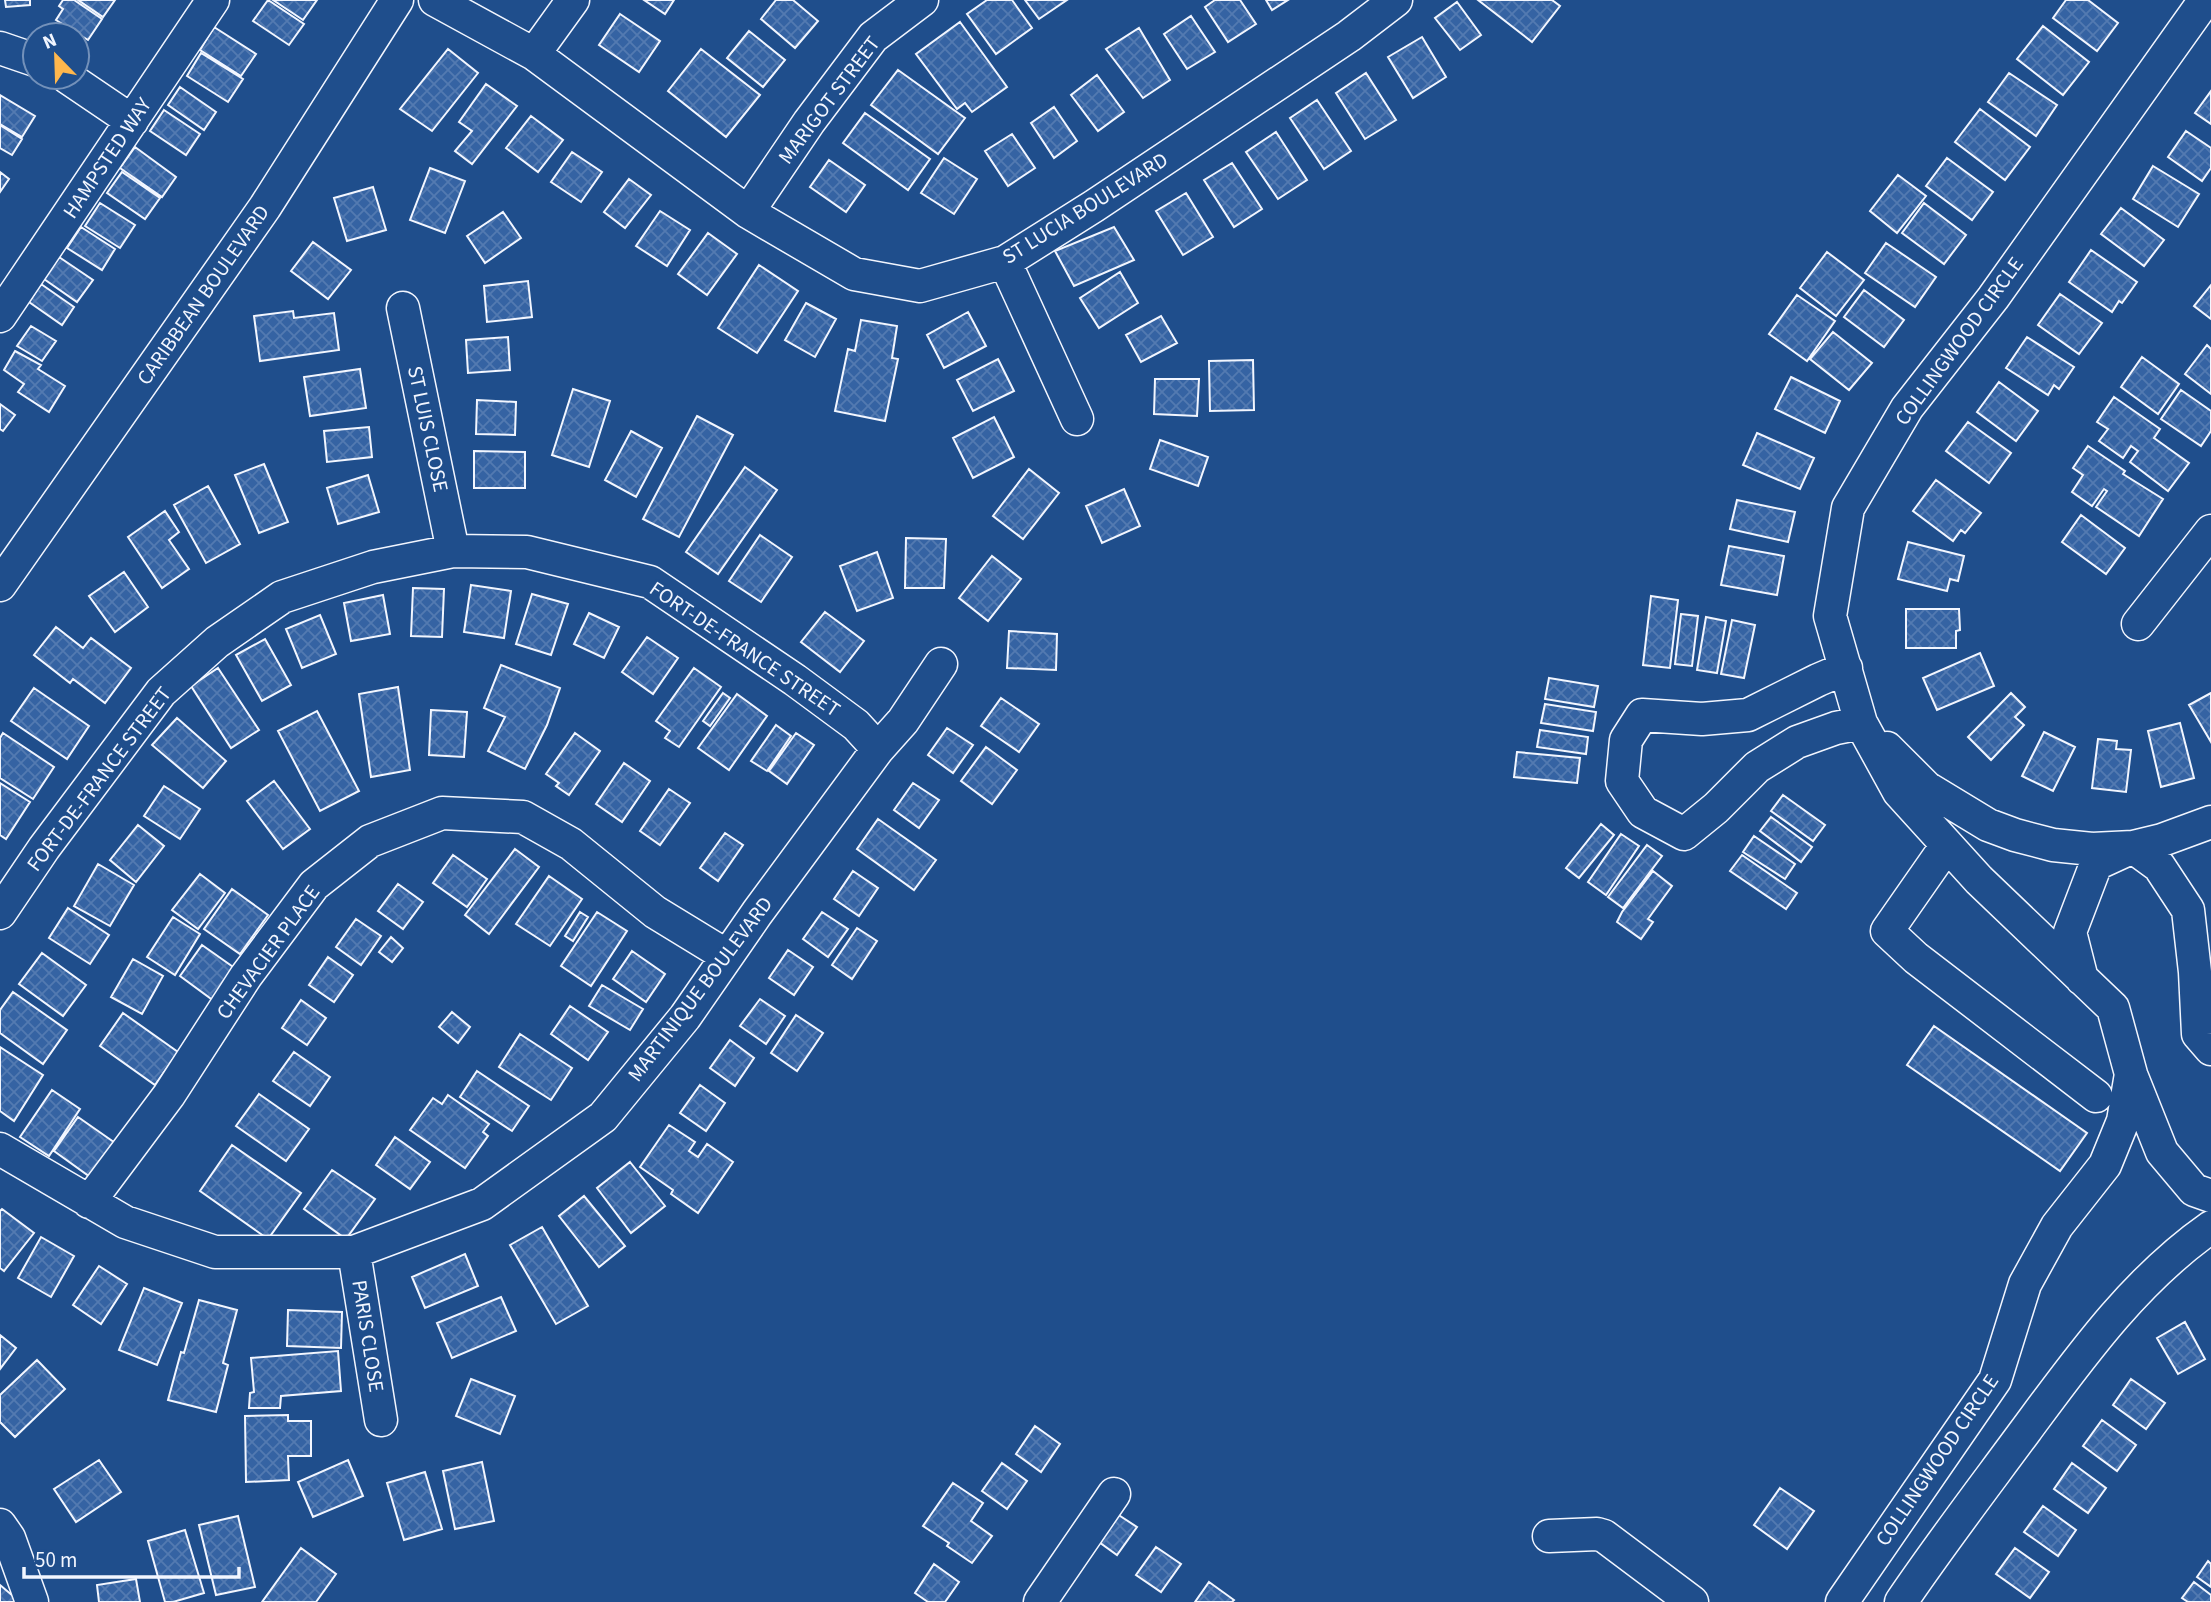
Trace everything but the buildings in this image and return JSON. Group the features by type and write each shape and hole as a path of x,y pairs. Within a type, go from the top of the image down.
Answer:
{"street":[{"name":"HAMPSTED WAY","path":"0,316 213,0"},
{"name":"CARIBBEAN BOULEVARD","path":"0,585 265,207 397,0"},
{"name":"ST LUCIA BOULEVARD","path":"435,0 534,54 748,212 854,274 920,286 1006,262 1349,36 1396,0"},
{"path":"534,54 573,0"},
{"name":"MARIGOT STREET","path":"748,212 809,122 873,37 922,0"},
{"name":"COLLINGWOOD CIRCLE","path":"1842,1602 1995,1380 2025,1284 2057,1226 2105,1165 2123,1121 2131,1074 2113,1008 1988,889 1899,792 1861,723 1830,616 1847,508 1907,408 1993,298 2205,0"},
{"path":"0,48 21,55"},
{"path":"88,91 132,121"},
{"path":"1006,262 1077,419"},
{"name":"ST LUIS CLOSE","path":"403,308 453,551"},
{"path":"2138,624 2211,531"},
{"name":"FORT-DE-FRANCE STREET","path":"0,913 44,848 162,692 218,642 282,597 373,567 453,551 527,552 650,582 795,680 856,725 878,749"},
{"name":"MARTINIQUE BOULEVARD","path":"0,1149 125,1222 215,1252 354,1252 482,1204 603,1117 685,1017 942,664"},
{"path":"1846,668 1748,715 1702,719 1642,715 1626,740 1622,781 1643,812 1684,834 1716,808 1757,767 1797,742 1836,728 1861,723 1927,788 1988,825 2015,835 2053,845 2092,849 2133,847 2162,840 2211,822"},
{"name":"CHEVACIER PLACE","path":"89,1202 169,1095 246,976 314,885 370,841 442,813 523,817 571,844 655,912 727,956"},
{"path":"1947,845 1887,931 1916,958 2096,1096"},
{"path":"2133,847 2159,866 2188,910 2198,1034 2211,1049"},
{"path":"2082,979 2070,932 2080,903 2096,864 2133,847"},
{"path":"2195,972 2211,926"},
{"path":"2131,1074 2162,1152 2194,1190 2211,1196"},
{"path":"1901,1602 2053,1393 2132,1295 2180,1248 2211,1227"},
{"name":"PARIS CLOSE","path":"354,1252 382,1420"},
{"path":"1054,1596 1114,1494"},
{"path":"0,1525 9,1538 32,1602"},
{"path":"1549,1536 1604,1536 1692,1602"}]}
